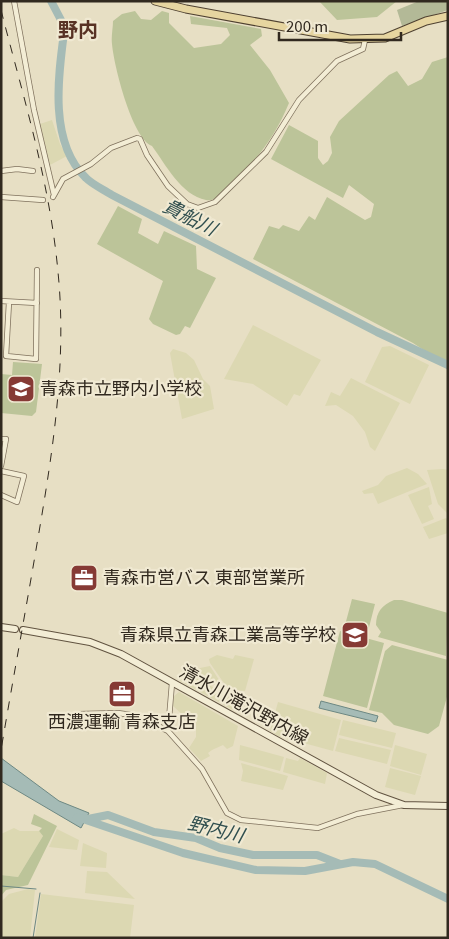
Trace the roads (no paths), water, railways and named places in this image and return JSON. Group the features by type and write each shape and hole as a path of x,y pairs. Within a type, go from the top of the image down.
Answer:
{"main road":[{"path":"156,1 186,10 365,40 385,38 426,21 448,16"},
{"path":"1,627 15,629"},
{"name":"清水川滝沢野内線","path":"23,630 104,646 369,792 404,805 448,806"}],"street":[{"path":"14,1 34,110 53,196 63,179 112,148 137,138 140,139 147,155 168,186 187,204 198,208 215,202 266,152 299,100 337,61 363,49 365,40"},
{"path":"1,171 17,169 32,172"},
{"path":"1,198 42,200"},
{"path":"9,302 6,356 36,359 37,270"},
{"path":"1,301 37,303"},
{"path":"1,439 6,439 1,466"},
{"path":"1,471 24,476 17,502 1,495"},
{"path":"168,731 172,683"},
{"path":"78,714 118,713 138,716 168,731 202,769 227,812 241,820 318,828 357,814 404,805"}],"water":[{"path":"321,701 378,716 376,722 319,708"},
{"path":"1,758 59,801 89,813 81,828 1,781"}],"waterway":[{"name":"貴船川","path":"51,1 61,20 64,33 59,89 61,128 66,147 74,164 86,178 112,195 377,332 448,365"},
{"name":"野内川","path":"88,819 108,815 154,832 196,838 220,848 253,855 317,855 340,864"},
{"name":"野内川","path":"77,817 183,853 256,870 305,871 353,862 375,864 448,899"},
{"path":"1,886 36,889"},
{"path":"33,938 40,893"}],"railway":[{"path":"1,10 35,140 49,206 58,272 61,339 60,372 49,472 1,750"}],"place":[{"name":"青森市立野内小学校","path":"21,389"},
{"name":"青森市営バス 東部営業所","path":"84,578"},
{"name":"青森県立青森工業高等学校","path":"355,635"},
{"name":"西濃運輸 青森支店","path":"122,694"}],"district":[{"name":"野内","path":"78,30"}]}
